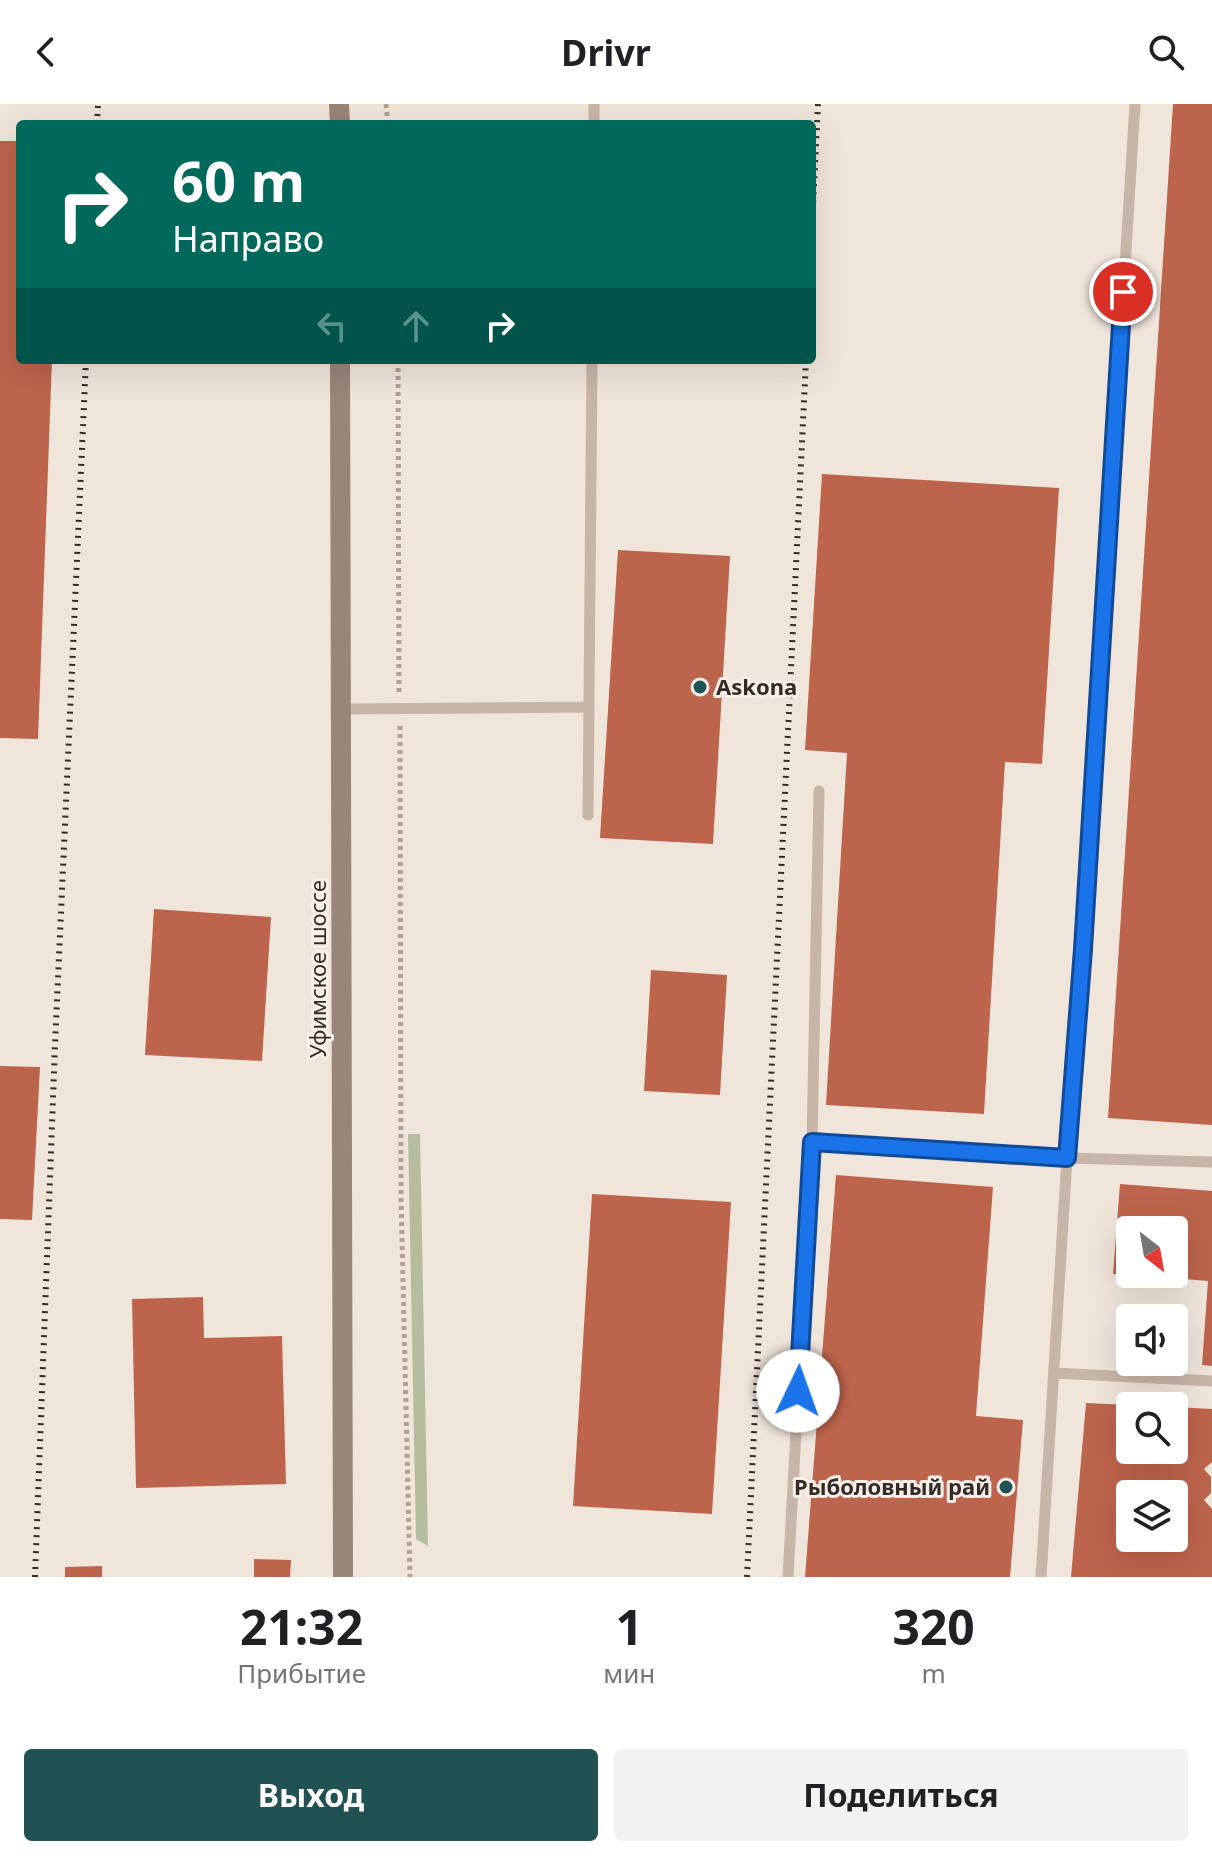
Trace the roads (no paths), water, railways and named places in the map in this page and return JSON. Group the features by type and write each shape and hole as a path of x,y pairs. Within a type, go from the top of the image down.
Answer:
{"main road":[{"name":"Уфимское шоссе","path":"340,364 343,1577"}],"lane":[{"path":"1041,1577 1135,104"},
{"path":"588,815 592,364"},
{"path":"341,709 588,707"},
{"path":"788,1577 812,1142 819,791"},
{"path":"812,1142 1067,1158 1212,1162"},
{"path":"1054,1373 1212,1381"}],"railway":[{"path":"97,120 98,104"},
{"path":"816,145 818,104"},
{"path":"35,1577 86,364"},
{"path":"747,1577 806,364"}],"place":[{"name":"Askona","path":"700,687"},
{"name":"Рыболовный рай","path":"1006,1487"}]}
